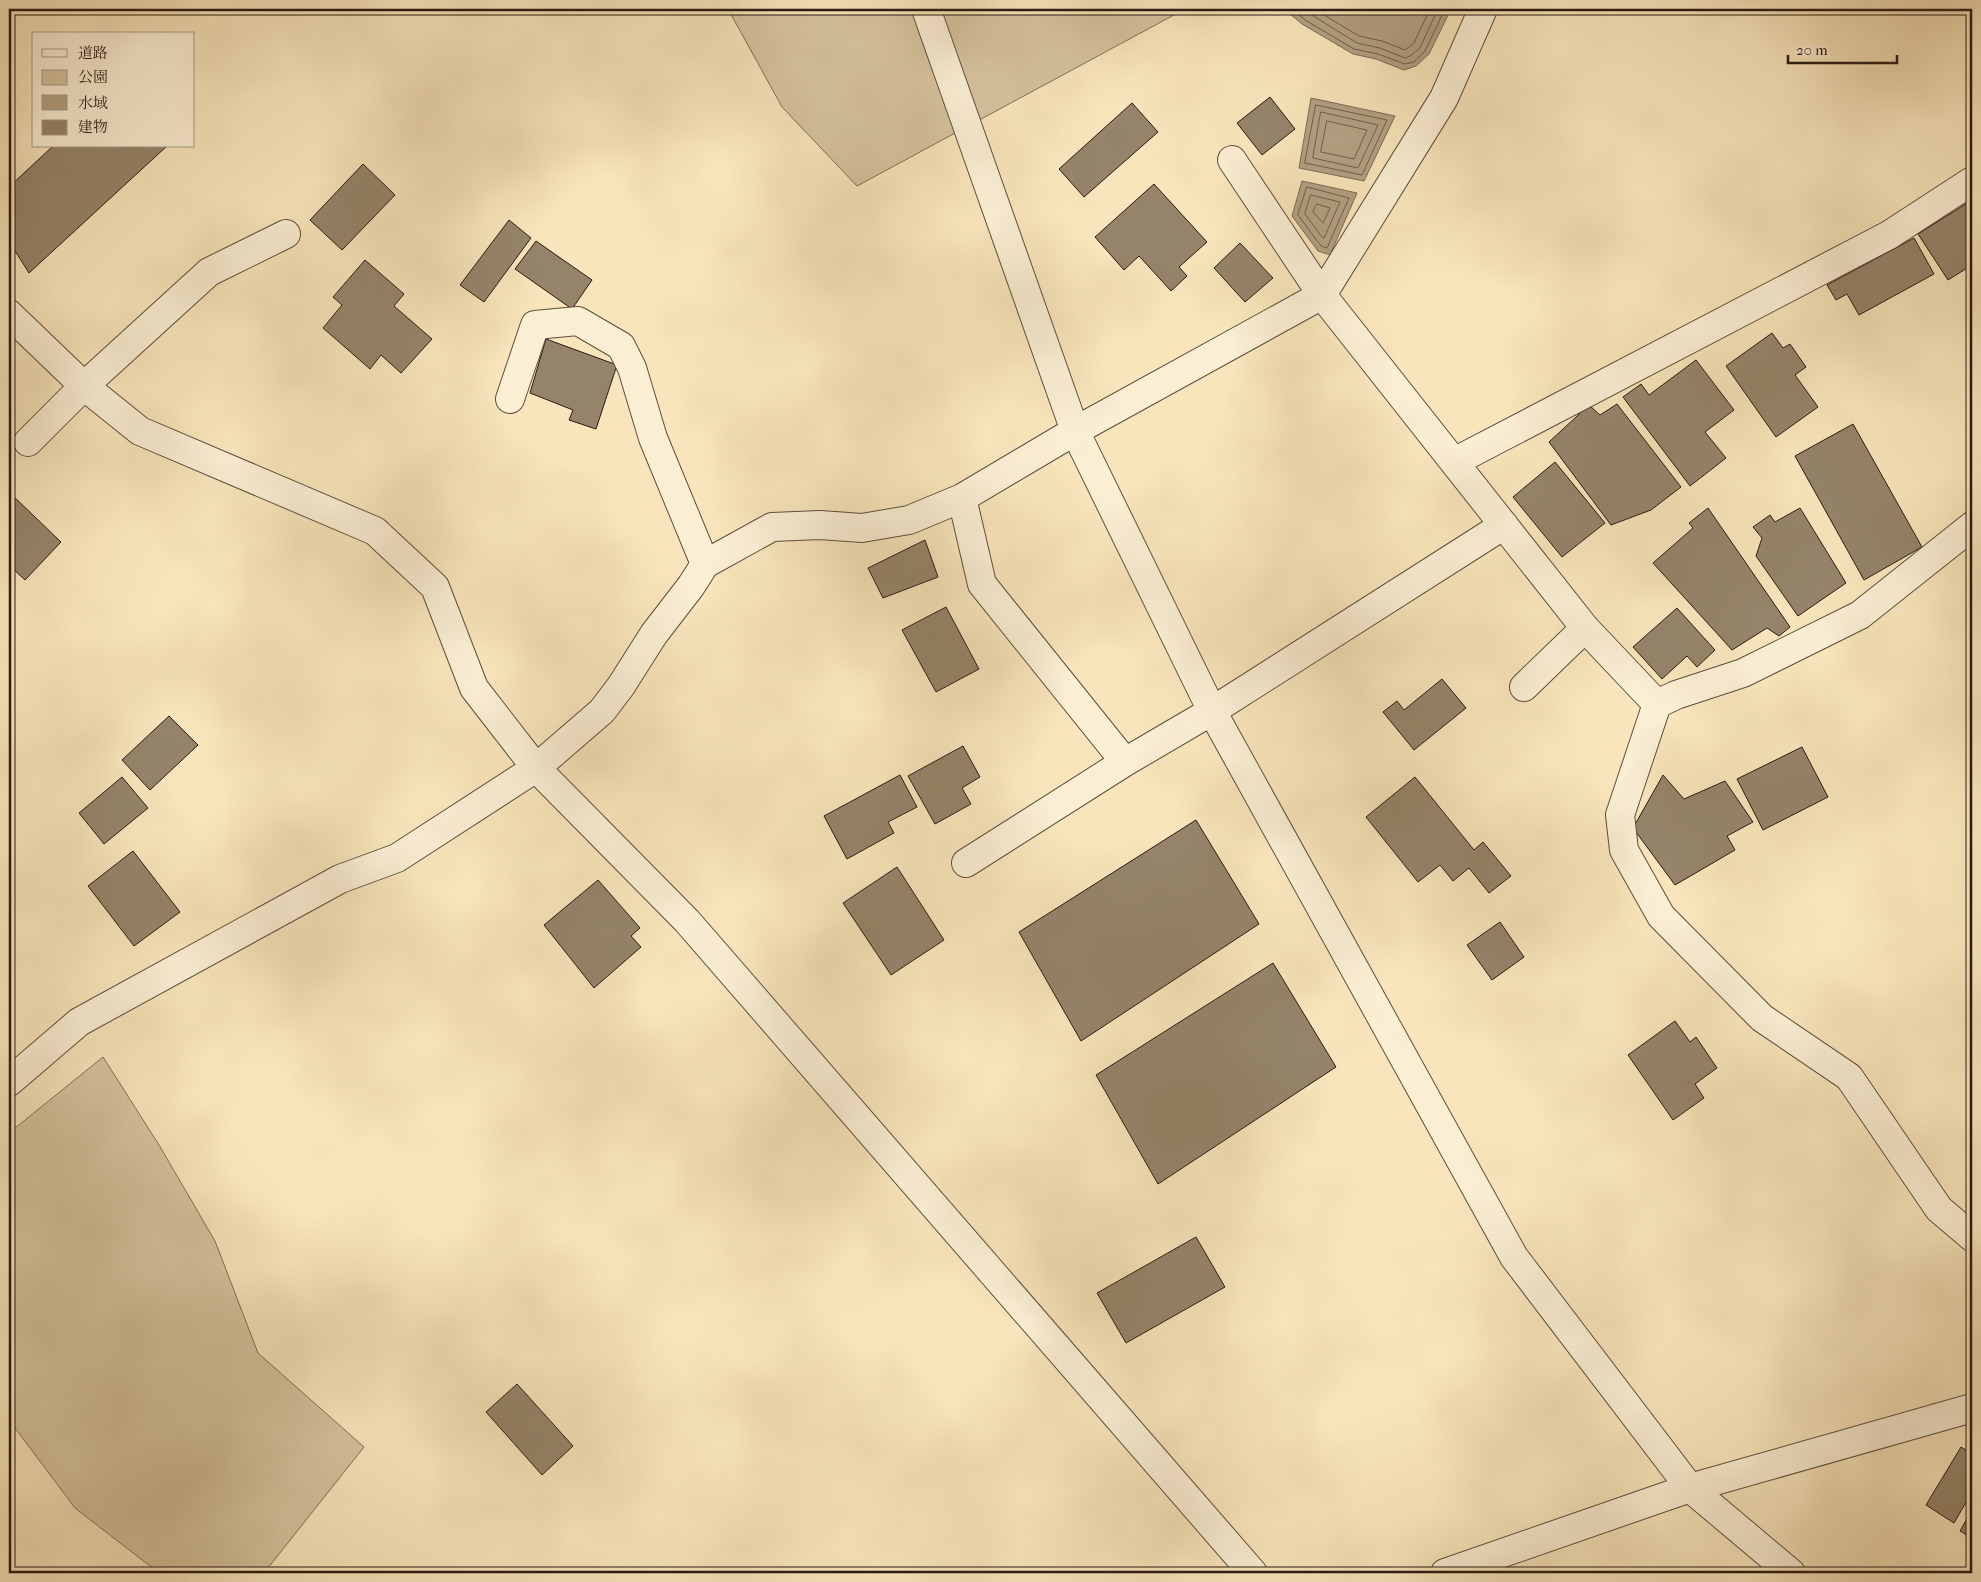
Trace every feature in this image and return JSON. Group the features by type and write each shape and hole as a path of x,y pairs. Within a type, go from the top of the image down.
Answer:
{"street":[{"path":"926,9 1076,431 1212,711 1514,1257 1690,1488 1791,1573"},
{"path":"9,1082 78,1022 340,879 396,858 536,768 606,705 622,686 654,634 692,586 705,564 772,526 820,525 862,528 909,520 962,498 1076,431 1322,295 1444,98 1483,9"},
{"path":"1232,160 1322,295 1585,628 1657,704"},
{"path":"1454,462 1889,235 1972,181"},
{"path":"28,442 84,386 209,272 286,234"},
{"path":"9,314 84,386 140,431 375,531 435,587 474,688 536,768 687,921 1253,1573"},
{"path":"510,399 535,325 578,321 621,346 632,368 652,438 705,564"},
{"path":"962,498 982,584 1126,762"},
{"path":"966,863 1126,762 1212,711 1504,526"},
{"path":"1972,526 1860,615 1743,673 1676,695 1657,704 1620,815 1624,850 1661,916 1762,1018 1849,1078 1939,1208 1972,1237"},
{"path":"1524,687 1585,628"},
{"path":"1445,1573 1690,1488 1972,1408"}],"green space":[{"path":"728,9 1185,9 857,186 782,107"},
{"path":"103,1057 159,1145 215,1241 258,1353 364,1447 264,1573 159,1573 75,1508 9,1420 9,1133"}],"water":[{"path":"1284,9 1451,9 1429,54 1416,66 1404,70 1376,59 1353,54 1302,24"},
{"path":"1311,98 1395,116 1364,181 1299,168"},
{"path":"1302,181 1357,193 1330,255 1318,251 1292,216"}],"building":[{"path":"1270,97 1295,129 1262,155 1237,123"},
{"path":"1132,103 1158,132 1084,197 1059,169"},
{"path":"51,148 165,148 29,273 9,243 9,187"},
{"path":"363,164 395,195 342,250 310,220"},
{"path":"1154,184 1207,242 1179,267 1187,276 1171,291 1139,256 1124,270 1095,237"},
{"path":"1972,200 1972,265 1948,280 1918,234"},
{"path":"509,220 531,238 484,302 460,285"},
{"path":"1914,238 1934,274 1859,315 1847,294 1836,300 1827,285"},
{"path":"536,241 592,280 572,309 515,269"},
{"path":"1240,243 1273,278 1245,302 1214,268"},
{"path":"365,260 404,294 394,306 432,339 401,373 381,355 370,369 323,328 342,305 333,297"},
{"path":"1772,333 1783,348 1790,344 1806,367 1795,375 1818,407 1776,437 1726,366"},
{"path":"546,339 617,365 596,429 569,420 573,410 530,393"},
{"path":"1696,360 1734,410 1705,432 1726,458 1690,486 1623,397 1641,384 1649,395"},
{"path":"1617,404 1681,487 1651,510 1611,525 1549,442 1589,405 1600,415"},
{"path":"1853,424 1922,547 1864,580 1795,456"},
{"path":"1555,462 1605,523 1562,557 1513,497"},
{"path":"9,492 61,542 25,580 9,565"},
{"path":"1708,508 1790,627 1779,636 1767,628 1732,650 1653,563 1693,528 1689,523"},
{"path":"1800,508 1846,583 1798,616 1756,556 1762,538 1753,527 1770,515 1775,522"},
{"path":"925,540 938,577 883,598 868,568"},
{"path":"946,607 979,669 936,692 902,630"},
{"path":"1677,608 1715,650 1697,667 1687,656 1662,679 1633,647"},
{"path":"1442,679 1466,708 1414,750 1383,712 1397,701 1404,710"},
{"path":"169,716 198,745 150,790 122,760"},
{"path":"963,746 980,777 962,788 971,804 935,824 908,776"},
{"path":"1802,747 1828,797 1763,830 1737,779"},
{"path":"900,775 917,807 888,822 894,833 847,859 824,816"},
{"path":"1663,775 1684,799 1725,781 1753,822 1727,836 1735,850 1675,885 1633,828"},
{"path":"122,777 148,808 104,844 79,813"},
{"path":"1415,777 1474,850 1483,842 1511,876 1489,893 1469,868 1453,881 1440,865 1418,882 1366,817"},
{"path":"1196,820 1259,924 1081,1041 1019,932"},
{"path":"133,851 180,912 134,946 88,886"},
{"path":"897,867 944,940 891,975 843,903"},
{"path":"598,880 640,928 631,936 641,947 594,988 544,925"},
{"path":"1500,922 1524,957 1492,980 1467,945"},
{"path":"1273,963 1336,1067 1158,1184 1096,1075"},
{"path":"1675,1021 1690,1042 1696,1037 1717,1068 1695,1084 1704,1098 1673,1120 1628,1055"},
{"path":"1196,1237 1225,1287 1126,1343 1097,1293"},
{"path":"517,1384 573,1446 542,1475 486,1412"},
{"path":"1961,1447 1972,1454 1972,1492 1954,1523 1926,1505"},
{"path":"1972,1510 1972,1538 1960,1531"}]}
